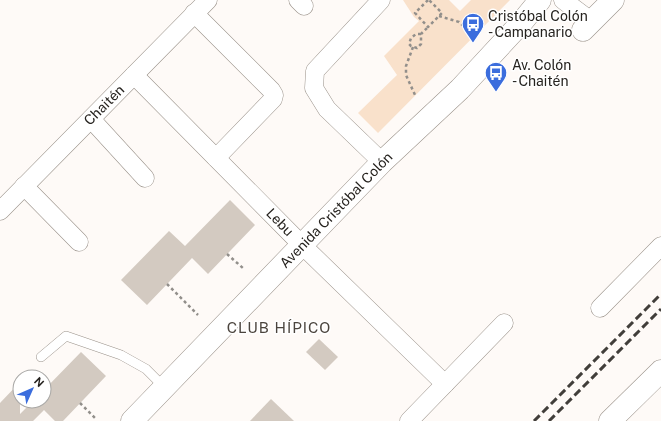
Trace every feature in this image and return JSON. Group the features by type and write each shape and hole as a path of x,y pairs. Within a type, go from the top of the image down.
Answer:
{"main road":[{"name":"Avenida Cristóbal Colón","path":"132,421 382,162 460,89 522,22 540,0"},
{"path":"587,26 611,1"},
{"path":"610,421 661,371"}],"street":[{"name":"Chaitén","path":"0,211 208,0"},
{"path":"381,0 315,71 314,88 327,110 382,162"},
{"path":"564,0 587,26"},
{"path":"194,14 271,90 274,95 273,99 216,158"},
{"name":"Lebu","path":"134,75 302,245 445,384"},
{"path":"91,119 145,178"},
{"path":"24,186 79,242"},
{"path":"600,308 661,246"},
{"path":"409,421 504,323"}],"lane":[{"path":"41,357 66,336 121,355 146,369 165,388"}],"path":[{"path":"413,47 409,44 411,38 416,34 421,34 428,27 439,16 442,13 429,0 415,13 428,27"},
{"path":"439,16 459,22 474,36"},
{"path":"413,47 417,48 421,44 421,34"},
{"path":"413,47 406,66 406,75 415,95"},
{"path":"228,254 244,269"},
{"path":"167,284 198,315"},
{"path":"80,403 96,419"}],"shaded area":[{"path":"403,0 449,0 460,11 471,0 510,0 378,133 358,113 397,75 384,56 419,21 414,17"}],"building":[{"path":"230,200 255,225 208,274 192,258 147,305 121,280 169,231 185,246"},
{"path":"319,339 338,357 325,370 306,352"},
{"path":"81,352 106,376 63,421 55,421 44,410 33,421 0,421 0,403 12,390 12,409 20,409 20,414 25,409 52,409 52,382"},
{"path":"271,399 294,421 250,421"}],"railway":[{"path":"534,421 661,294"},
{"path":"549,421 661,309"}],"place":[{"name":"Cristóbal Colón - Campanario","path":"473,44"},
{"name":"Av. Colón - Chaitén","path":"496,92"}],"district":[{"name":"CLUB HÍPICO","path":"279,328"}]}
